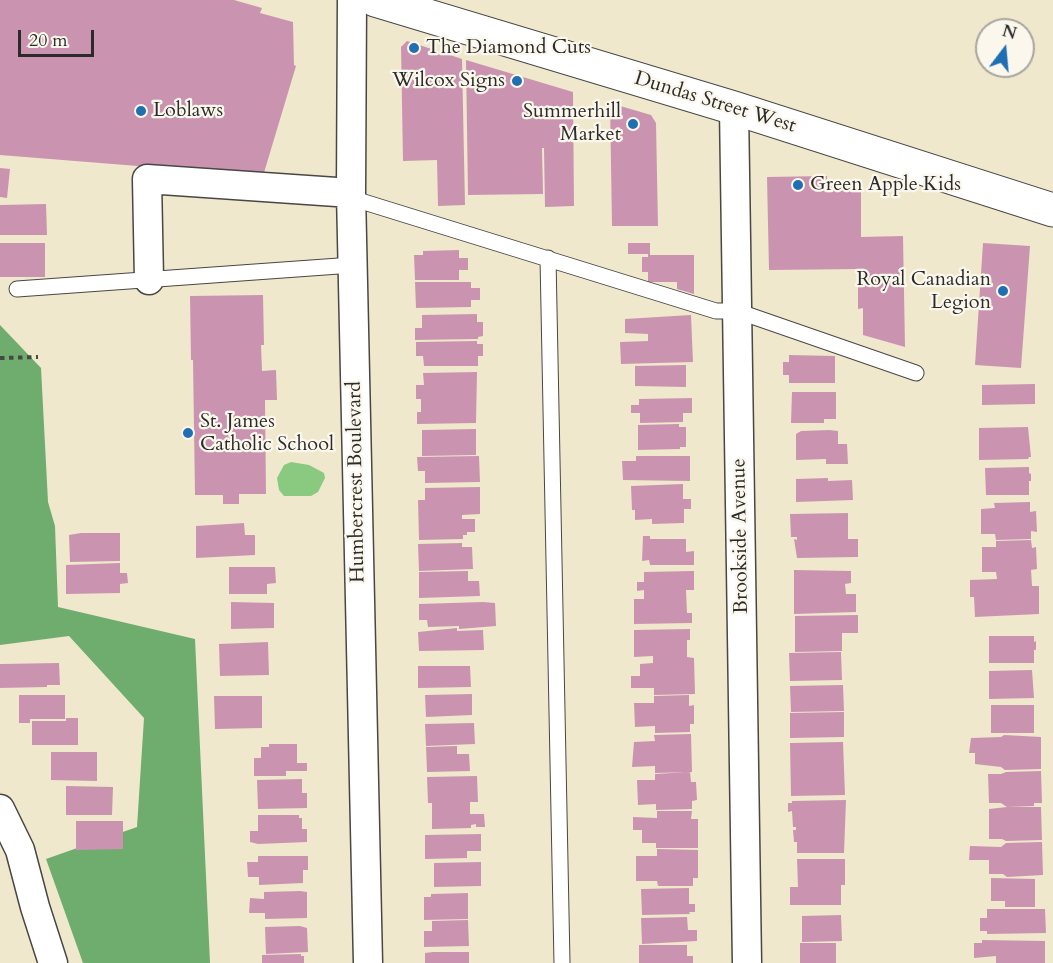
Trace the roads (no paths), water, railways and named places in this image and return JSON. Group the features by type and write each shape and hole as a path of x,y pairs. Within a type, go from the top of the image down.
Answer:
{"main road":[{"name":"Dundas Street West","path":"375,0 734,108 1053,210"}],"street":[{"name":"Humbercrest Boulevard","path":"352,0 351,196 368,963"},
{"name":"Brookside Avenue","path":"734,108 747,963"},
{"path":"149,280 147,179 351,196"},
{"path":"0,809 20,850 53,963"}],"lane":[{"path":"351,196 716,311 737,311 916,373"},
{"path":"548,258 562,963"},
{"path":"17,289 149,280 200,274 353,265"}],"place":[{"name":"The Diamond Cuts","path":"414,48"},
{"name":"Wilcox Signs","path":"517,81"},
{"name":"Loblaws","path":"141,111"},
{"name":"Summerhill Market","path":"633,124"},
{"name":"Green Apple Kids","path":"798,185"},
{"name":"Royal Canadian Legion","path":"1003,291"},
{"name":"St. James Catholic School","path":"188,433"}]}
